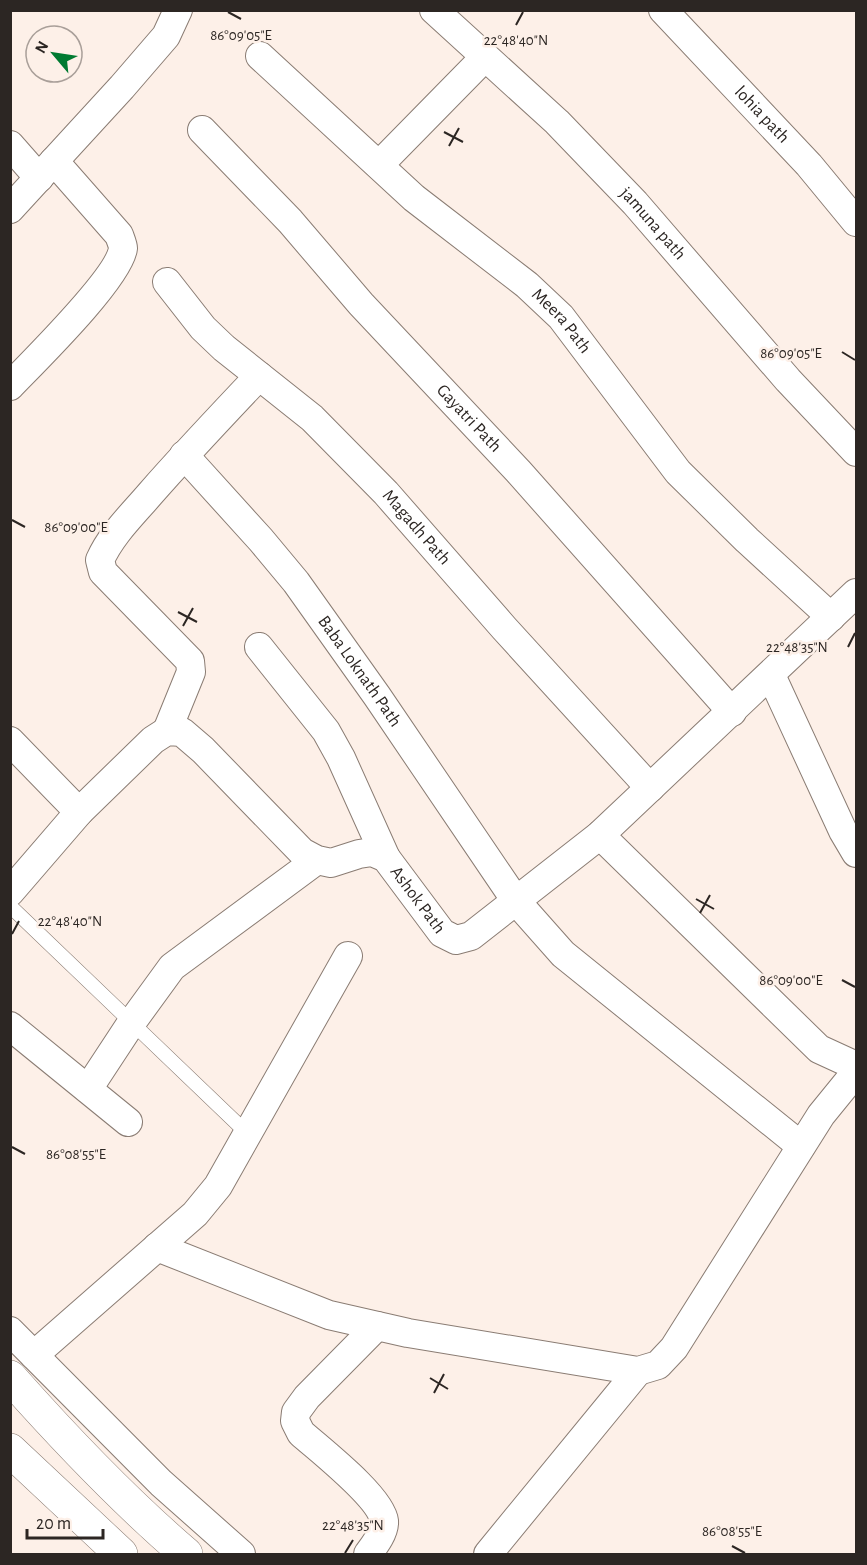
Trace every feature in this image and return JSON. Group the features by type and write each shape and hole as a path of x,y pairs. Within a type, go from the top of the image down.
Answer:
{"highway":[{"path":"22,1366 50,1421 159,1531 186,1554"},
{"path":"10,1450 121,1554"}],"street":[{"path":"10,209 122,87 165,36 178,10"},
{"name":"jamuna path","path":"434,10 557,122 635,203 788,380 856,452"},
{"name":"lohia path","path":"663,10 809,165 856,222"},
{"name":"Meera Path","path":"260,56 414,198 527,285 561,317 678,472 747,540 831,617"},
{"path":"378,165 485,57"},
{"name":"Gayatri Path","path":"202,130 290,221 361,304 518,471 732,712"},
{"path":"10,145 46,170 119,235 123,248 114,269 95,296 10,386"},
{"name":"Magadh Path","path":"167,282 203,328 312,418 386,493 504,628 650,788"},
{"path":"10,892 79,812 153,740 167,731 191,672 190,662 103,572 100,560 120,529 184,455 259,376"},
{"name":"Baba Loknath Path","path":"184,455 296,582 377,696 516,901 563,954 801,1146"},
{"name":"Ashok Path","path":"317,861 331,863 372,852 386,858 442,933 456,940 471,936 600,836 856,594"},
{"path":"259,647 326,731 341,758 386,858"},
{"path":"771,675 843,831 856,853"},
{"path":"88,1089 172,967 317,861 302,852 203,750 182,732 167,731"},
{"path":"10,741 79,812"},
{"path":"600,836 819,1049 856,1066"},
{"path":"22,1366 195,1214 218,1186 348,956"},
{"path":"10,1026 128,1122"},
{"path":"157,1247 329,1315 408,1334 638,1371 658,1365 674,1348 821,1115 856,1072"},
{"path":"368,1554 377,1541 384,1523 380,1510 369,1495 301,1433 295,1421 296,1412 307,1397 376,1326"},
{"path":"10,1331 22,1366 241,1554"},
{"path":"488,1554 638,1371"}],"lane":[{"path":"10,906 247,1133"}]}
